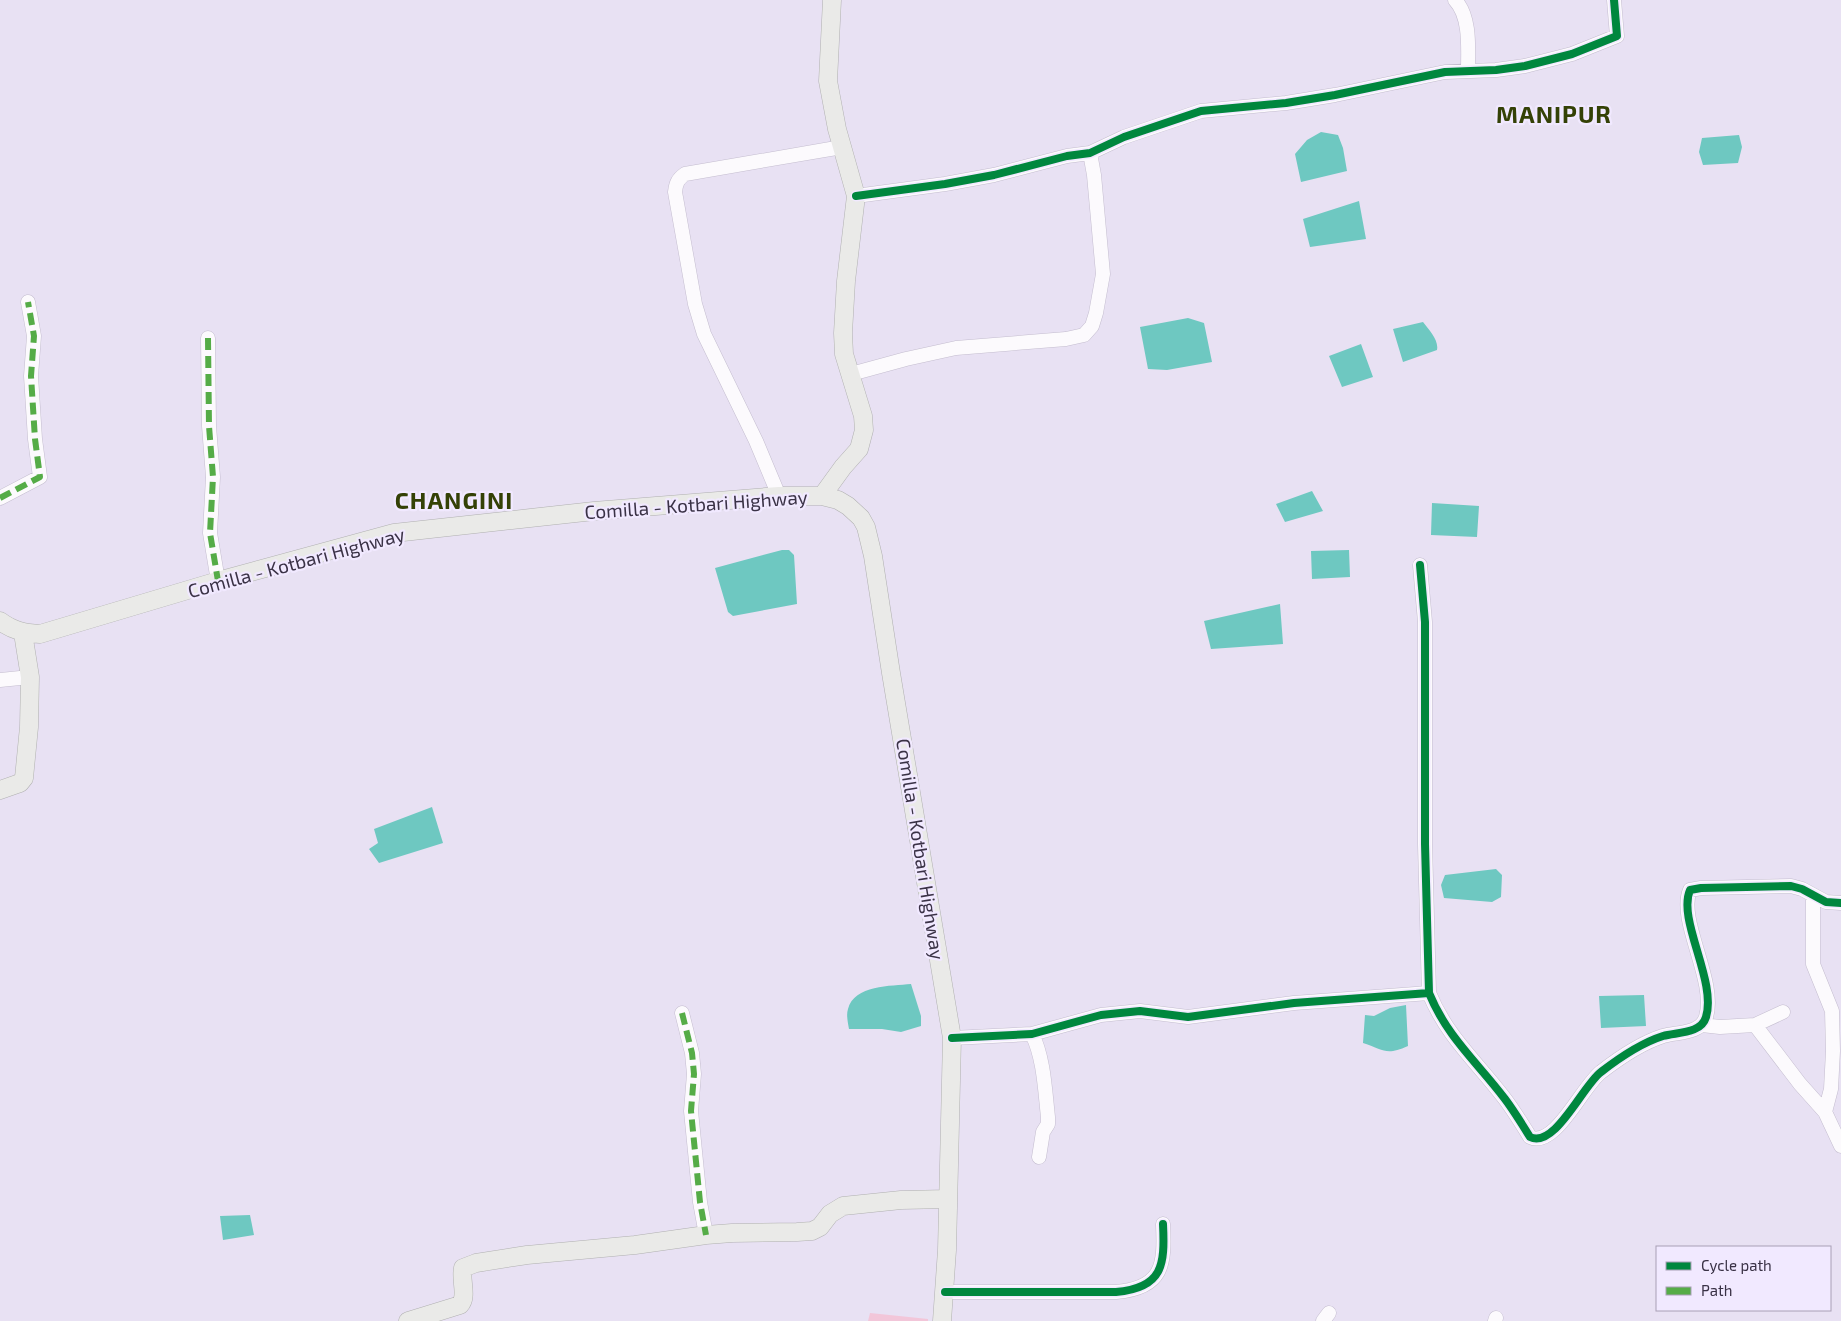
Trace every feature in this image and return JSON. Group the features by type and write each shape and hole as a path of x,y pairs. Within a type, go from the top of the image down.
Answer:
{"main road":[{"path":"822,496 859,449 864,430 863,416 844,354 843,333 846,280 856,196 842,148 828,80 832,0"},
{"name":"Comilla - Kotbari Highway","path":"0,621 7,627 23,633 40,634 218,581 394,532 594,511 779,496 822,496 838,500 848,506 861,518 870,538 952,1038 945,1292 942,1321"},
{"path":"0,790 20,783 24,778 29,727 30,677 23,633"},
{"path":"408,1321 460,1305 464,1299 463,1268 469,1265 527,1255 635,1245 732,1233 812,1231 820,1227 830,1214 843,1206 900,1200 948,1199"}],"street":[{"path":"1455,0 1459,4 1466,26 1468,70"},
{"path":"856,196 945,184 994,175 1067,156 1090,153 1124,137 1200,112 1286,103 1335,95 1428,75 1525,66 1572,54 1615,38 1617,34 1614,0"},
{"path":"779,496 756,441 704,334 695,304 676,184 684,174 842,148"},
{"path":"851,374 956,348 1066,339 1084,335 1092,326 1103,274 1096,191 1090,153"},
{"path":"0,498 40,477 35,440 31,376 34,336 28,302"},
{"path":"208,338 209,426 213,477 210,533 218,581"},
{"path":"1420,565 1425,622 1425,834 1429,993 1436,1012 1448,1031 1505,1099 1530,1137 1535,1140 1546,1138 1599,1074 1619,1059 1662,1036 1688,1031 1702,1025 1720,1027 1755,1025 1783,1012"},
{"path":"0,680 30,677"},
{"path":"1702,1025 1706,1019 1708,1001 1688,909 1688,894 1690,890 1701,888 1791,886 1802,889 1826,902 1841,903"},
{"path":"1813,896 1813,964 1832,1011 1833,1051 1831,1089 1825,1112"},
{"path":"952,1038 1032,1034 1110,1014 1140,1012 1188,1017 1294,1003 1429,993"},
{"path":"682,1013 693,1060 694,1074 691,1111 700,1202 706,1236"},
{"path":"1755,1025 1800,1084 1825,1112 1832,1131 1841,1146"},
{"path":"1032,1034 1042,1067 1048,1117 1048,1124 1043,1132 1039,1157"},
{"path":"945,1292 1134,1290 1150,1283 1161,1267 1164,1251 1163,1224"}],"shaded area":[{"path":"1321,132 1338,135 1343,148 1347,171 1301,182 1295,154 1307,140"},
{"path":"1739,135 1742,147 1738,163 1703,165 1699,152 1702,138"},
{"path":"1359,201 1366,239 1310,247 1303,219"},
{"path":"1188,318 1204,323 1212,362 1167,370 1148,369 1140,327"},
{"path":"1423,322 1435,339 1437,350 1403,362 1393,329"},
{"path":"1361,344 1373,377 1342,387 1329,356"},
{"path":"1312,491 1323,511 1285,522 1276,504"},
{"path":"1432,503 1479,506 1477,537 1431,535"},
{"path":"782,550 789,550 794,555 797,604 733,616 728,612 715,568"},
{"path":"1349,550 1350,577 1312,579 1311,551"},
{"path":"1280,604 1283,644 1211,649 1204,621"},
{"path":"432,807 443,843 379,863 369,849 378,843 374,829"},
{"path":"1496,869 1502,875 1501,897 1492,902 1444,898 1441,885 1445,875"},
{"path":"911,984 921,1016 921,1026 901,1032 882,1029 849,1029 848,1009 858,995 874,988"},
{"path":"1644,995 1646,1026 1601,1028 1599,996"},
{"path":"1406,1005 1408,1046 1395,1051 1385,1051 1363,1043 1365,1015 1374,1016 1390,1008"},
{"path":"250,1215 254,1235 223,1240 220,1216"},
{"path":"870,1313 928,1319 928,1321 868,1321"}],"marked path":[{"path":"0,498 40,477 35,439 31,376 34,336 28,302"},
{"path":"208,338 209,426 213,477 210,533 218,581"},
{"path":"682,1013 692,1053 694,1074 691,1111 700,1202 706,1235"}],"cycle path":[{"path":"856,196 945,184 994,175 1067,156 1090,153 1124,137 1201,111 1286,103 1335,95 1445,72 1496,70 1525,66 1572,54 1617,36 1614,0"},
{"path":"1420,565 1425,622 1425,844 1429,993"},
{"path":"952,1038 1032,1034 1101,1015 1140,1011 1188,1017 1294,1003 1429,993 1436,1009 1463,1049 1505,1099 1530,1137 1539,1138 1549,1134 1559,1125 1594,1079 1615,1061 1655,1039 1688,1031 1699,1027 1703,1023 1706,1017 1708,1002 1706,986 1689,917 1687,903 1690,890 1701,888 1791,886 1802,889 1826,902 1841,903"},
{"path":"945,1292 1116,1292 1132,1290 1152,1280 1158,1272 1163,1251 1163,1224"}],"district":[{"name":"MANIPUR","path":"1554,113"},
{"name":"CHANGINI","path":"454,499"}]}
